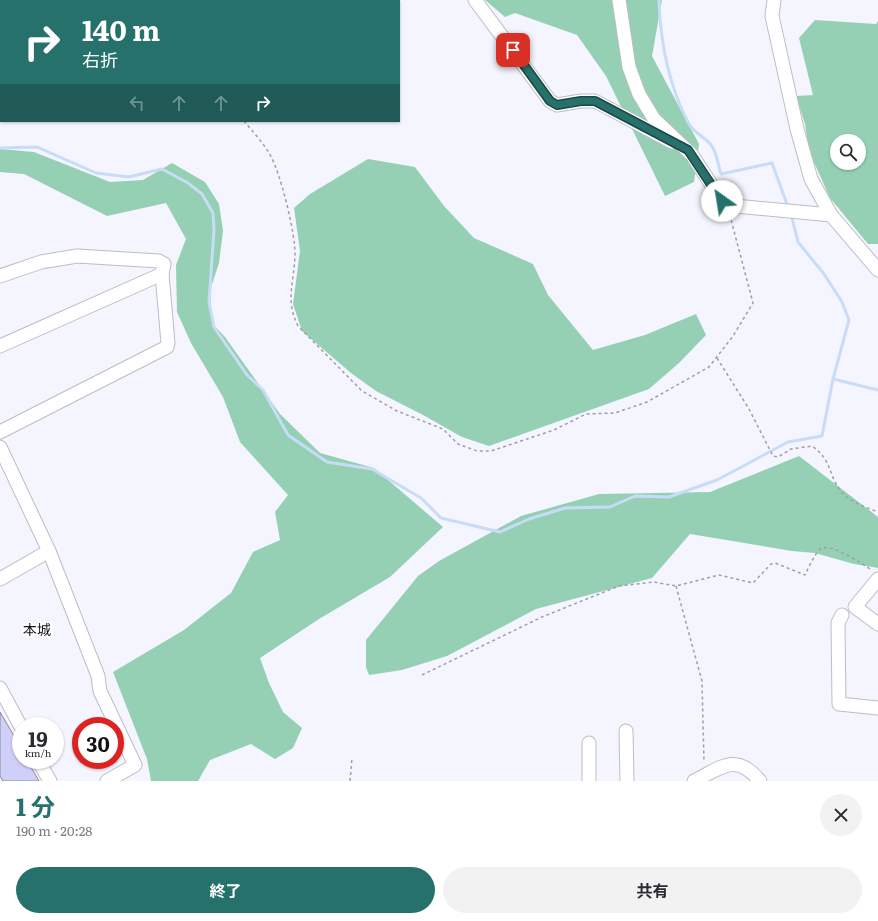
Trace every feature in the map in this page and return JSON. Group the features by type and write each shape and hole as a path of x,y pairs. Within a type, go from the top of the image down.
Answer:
{"street":[{"path":"475,0 550,101 557,105 581,101 595,101 688,150"},
{"path":"619,0 629,67 639,94 654,119 688,150 722,201 727,204 791,212 831,215"},
{"path":"774,0 772,16 797,129 811,179 831,215 878,270"},
{"path":"0,276 41,262 77,256 159,261 164,264 162,274 168,343 167,347 0,432"},
{"path":"0,346 162,274"},
{"path":"0,447 49,551 98,676 100,691 136,765 107,781"},
{"path":"0,580 49,551"},
{"path":"877,575 855,608 878,624"},
{"path":"842,615 838,623 839,704 878,708"},
{"path":"0,688 16,717"},
{"path":"626,731 627,781"},
{"path":"589,743 589,781"},
{"path":"699,779 720,768 733,764 746,766 760,781"},
{"path":"43,769 50,781"}],"path":[{"path":"245,122 270,154 291,221 296,256 290,295 293,315 298,326 362,391 397,411 443,429 458,444 478,451 491,451 554,430 586,414 616,412 647,402 709,366 718,358 753,304 727,204"},
{"path":"718,358 749,409 773,456 778,457 791,449 812,446 827,460 841,491 857,504 878,512"},
{"path":"422,675 542,617 619,586 654,582 676,586 719,575 753,583 757,581 771,564 775,563 805,574 819,550 826,547 836,550 877,575"},
{"path":"676,586 702,681 699,779"},
{"path":"350,781 352,758"}],"green space":[{"path":"485,0 662,0 652,56 699,144 694,182 665,196 606,76 577,35 515,13 505,17"},
{"path":"815,20 876,24 878,21 878,244 868,244 830,198 809,151 805,124 796,96 813,95 799,38"},
{"path":"0,149 34,152 110,182 143,180 172,163 205,182 219,204 223,231 219,263 210,290 212,323 225,337 280,414 320,453 374,468 443,527 390,577 319,619 260,658 269,683 283,712 302,728 293,748 275,759 251,744 210,760 198,781 151,781 147,759 113,672 184,630 231,593 253,552 280,540 275,512 288,495 240,442 223,397 191,343 177,312 176,265 186,239 166,203 107,216 24,174 0,172"},
{"path":"368,159 415,167 444,206 474,238 533,264 548,295 593,350 645,335 696,314 706,335 679,363 649,389 489,446 462,437 376,391 351,373 302,331 293,304 300,251 294,208 310,194"},
{"path":"799,456 878,517 878,568 854,564 815,553 792,551 690,534 652,578 536,609 447,656 402,670 369,675 366,667 366,640 418,576 439,561 521,516 599,494 710,492"}],"building":[{"path":"0,712 12,733 12,769 32,769 39,781 3,781 0,776"}],"waterway":[{"path":"659,0 661,31 667,64 676,95 689,124 709,142 713,148 721,174 772,163 788,207"},
{"path":"0,148 37,147 96,173 129,177 162,169 188,183 202,194 213,213 214,230 209,302 214,327 247,375 263,390 288,435 327,462 372,469 421,498 441,518 500,532 529,519 565,508 610,507 635,496 669,497 717,480 788,442 822,436 833,379 849,320 842,302 824,274 798,242 791,214"},
{"path":"833,379 878,390"}],"district":[{"name":"本城","path":"37,629"}],"route":[{"path":"513,50 550,101 557,105 581,101 595,101 688,150 722,201"}]}
